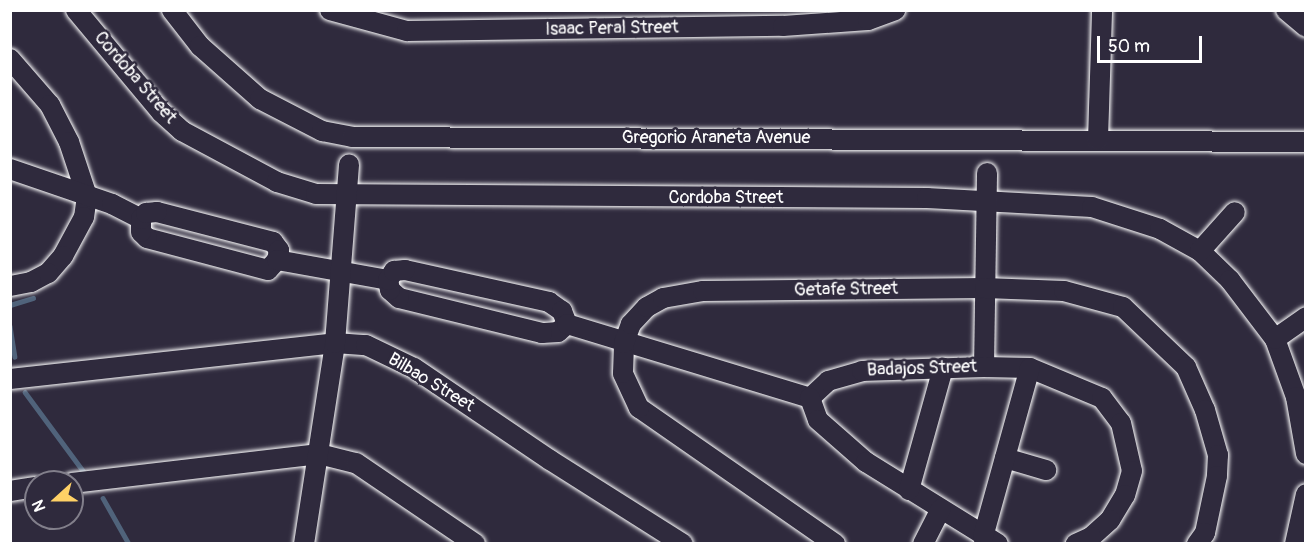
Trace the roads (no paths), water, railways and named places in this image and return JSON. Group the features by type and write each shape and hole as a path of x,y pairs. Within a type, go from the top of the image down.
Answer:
{"street":[{"name":"Cordoba Street","path":"76,10 161,112 182,131 277,182 316,194 346,197 987,201 1092,207 1160,229 1200,251 1230,280 1275,339 1296,397 1305,454"},
{"name":"Gregorio Araneta Avenue","path":"172,10 200,46 260,99 322,131 352,137 1305,142"},
{"name":"Isaac Peral Street","path":"330,10 376,18 407,31 783,18 868,20 895,10"},
{"path":"1098,140 1102,10"},
{"path":"1286,10 1305,27"},
{"path":"10,59 50,105 69,142 87,196 84,217 63,256 48,273 31,282 10,286"},
{"path":"304,543 335,343 349,165"},
{"path":"10,170 87,196 141,219"},
{"path":"984,367 987,173"},
{"path":"157,212 273,242 279,250 277,260 268,270 147,238 141,232 141,219 146,213 157,212"},
{"path":"1200,251 1235,212"},
{"path":"277,260 341,269 388,280"},
{"path":"567,324 562,311 549,302 405,270 394,271 388,280 390,290 399,298 549,334 567,324 810,398 818,420 827,431 909,490 991,540 1005,458 1030,368"},
{"name":"Getafe Street","path":"835,543 639,408 623,373 624,343 632,324 647,307 680,294 986,288 1064,291 1123,307 1186,367 1205,410 1218,455 1217,476 1205,533 1197,543"},
{"path":"1275,339 1305,317"},
{"name":"Bilbao Street","path":"10,379 335,343 366,345 414,368 550,460 683,543"},
{"name":"Badajos Street","path":"810,398 818,388 845,374 984,367 1030,368 1102,398 1121,423 1129,445 1132,471 1125,495 1110,520 1092,537 1076,543"},
{"path":"909,490 943,368"},
{"path":"84,482 319,454 356,463 475,543"},
{"path":"1005,458 1046,470"},
{"path":"1295,543 1305,494"},
{"path":"923,543 941,509"}],"waterway":[{"path":"10,305 33,298"},
{"path":"10,326 15,357"},
{"path":"25,392 83,470"},
{"path":"103,498 129,544"}]}
